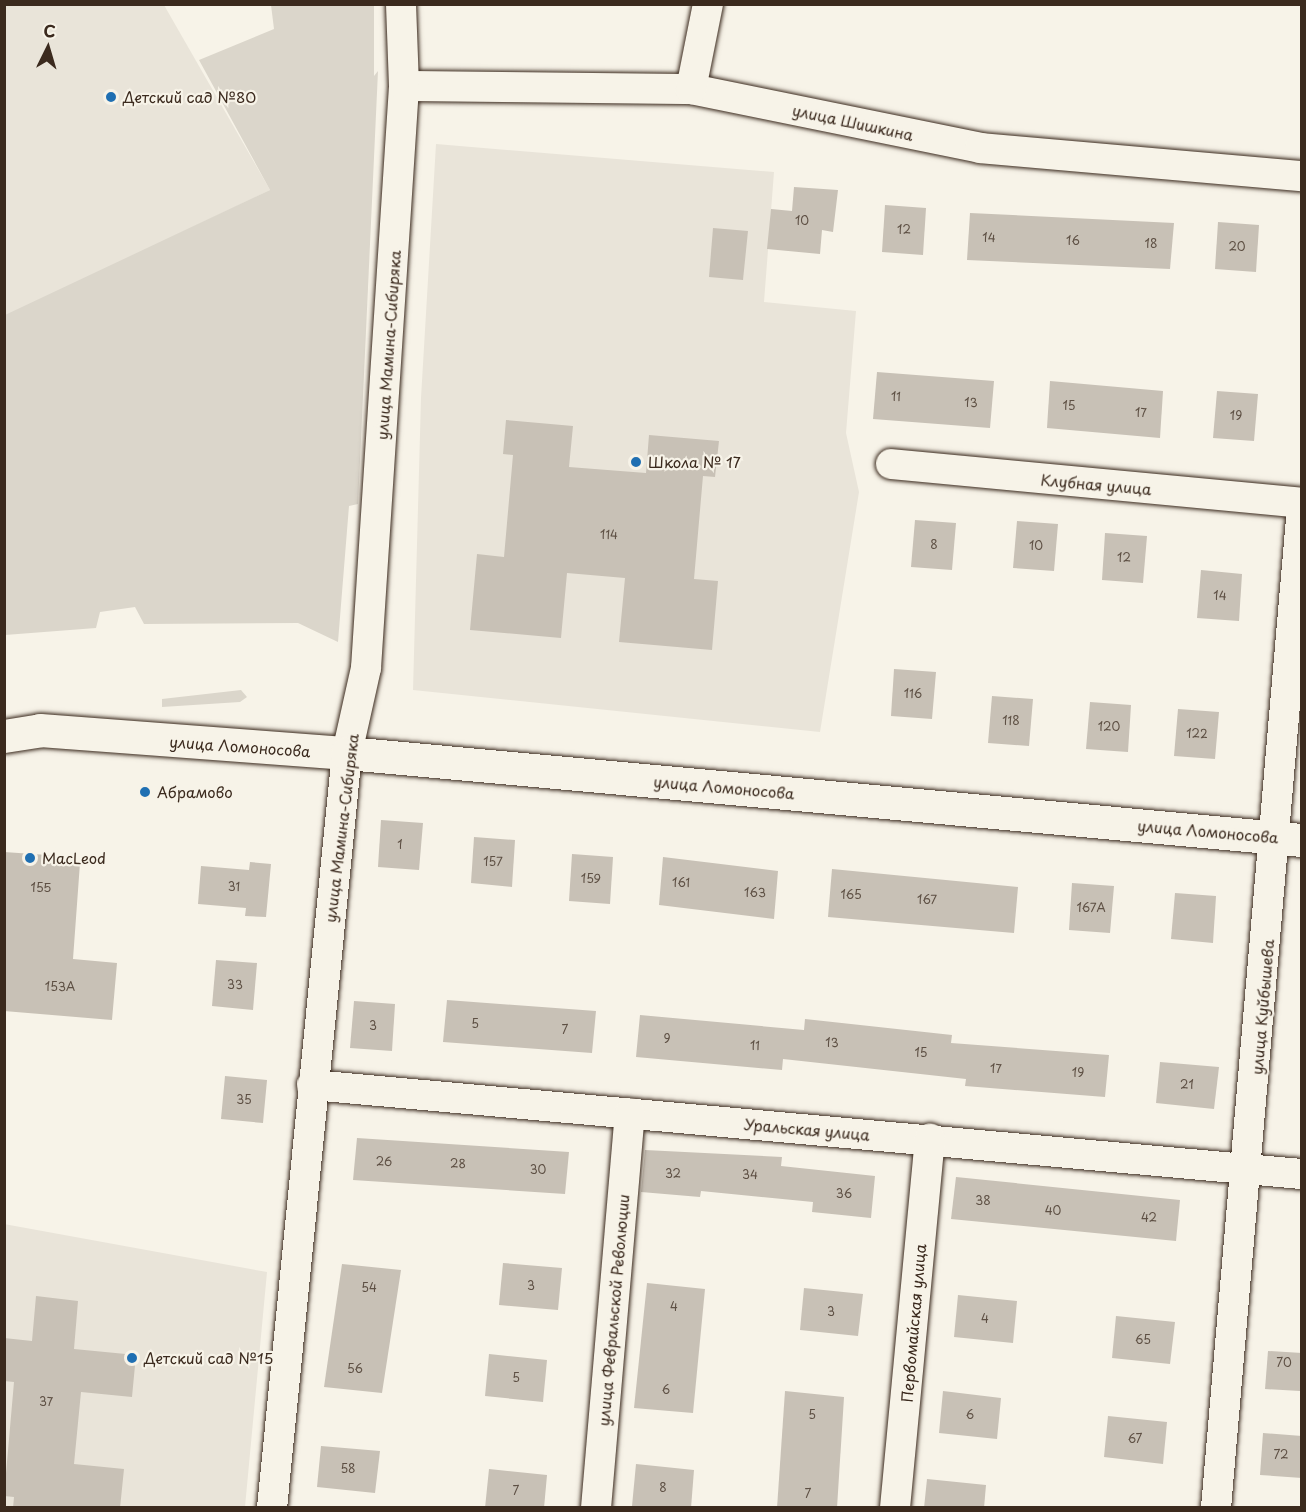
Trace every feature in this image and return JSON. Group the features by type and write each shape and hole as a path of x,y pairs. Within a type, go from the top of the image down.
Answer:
{"street":[{"name":"улица Мамина-Сибиряка","path":"272,1508 312,1084 347,753 366,668 404,86 401,4"},
{"path":"691,88 708,4"},
{"name":"улица Шишкина","path":"404,86 691,88 980,148 1302,176"},
{"name":"Клубная улица","path":"891,464 1302,505"},
{"name":"улица Куйбышева","path":"1216,1508 1248,1169 1289,838 1302,505"},
{"name":"улица Ломоносова","path":"4,736 40,730 147,740 347,753 1289,838"},
{"name":"Уральская улица","path":"312,1084 1302,1174"},
{"name":"улица Февральской Революции","path":"596,1508 630,1113"},
{"name":"Первомайская улица","path":"895,1508 930,1139"}],"shaded area":[{"name":"Детский сад №80","path":"4,5 164,5 270,190 5,317"},
{"path":"271,5 374,5 374,76 378,71 358,504 349,506 338,642 298,623 144,624 135,607 100,612 96,628 5,635 5,315 270,190 199,60 274,29"},
{"name":"Школа № 17","path":"436,144 774,172 764,302 856,311 846,433 859,492 820,732 413,690 421,398"},
{"path":"241,690 247,697 240,702 162,707 162,699"},
{"name":"Детский сад №15","path":"4,1224 267,1272 245,1507 5,1507"}],"building":[{"path":"794,187 838,190 833,232 822,230 820,254 767,249 771,209 792,211"},
{"path":"885,205 926,208 923,255 882,252"},
{"path":"970,213 1174,223 1170,269 967,260"},
{"path":"1218,222 1259,225 1256,272 1215,269"},
{"path":"713,228 748,231 743,280 709,277"},
{"path":"877,372 994,381 990,428 873,419"},
{"path":"1050,381 1163,391 1160,438 1047,428"},
{"path":"1217,391 1258,394 1254,441 1213,438"},
{"path":"506,420 573,426 569,467 646,473 649,435 719,441 715,477 703,476 694,579 718,581 712,650 619,642 625,578 567,573 561,638 470,630 477,554 504,557 513,455 503,454"},
{"path":"915,520 956,523 952,570 911,567"},
{"path":"1017,521 1058,524 1054,571 1013,568"},
{"path":"1105,533 1147,536 1143,583 1102,580"},
{"path":"1201,570 1242,574 1239,621 1197,618"},
{"path":"894,669 936,672 932,719 891,716"},
{"path":"992,696 1033,699 1029,746 988,743"},
{"path":"1090,702 1131,705 1128,752 1086,749"},
{"path":"1178,709 1219,712 1215,759 1174,756"},
{"path":"381,820 423,823 419,870 378,867"},
{"path":"474,837 515,840 512,887 471,883"},
{"path":"4,852 62,856 61,862 80,863 73,959 117,963 112,1020 4,1011"},
{"path":"572,854 613,857 610,904 569,901"},
{"path":"663,857 778,871 774,919 659,905"},
{"path":"250,862 271,864 266,917 245,916 246,908 198,904 201,866 249,870"},
{"path":"832,869 1018,887 1014,933 828,917"},
{"path":"1072,883 1114,886 1110,933 1069,930"},
{"path":"1175,893 1216,896 1213,943 1171,939"},
{"path":"216,960 257,963 253,1010 212,1006"},
{"path":"447,1000 596,1011 592,1053 443,1042"},
{"path":"354,1001 395,1004 392,1051 350,1048"},
{"path":"640,1015 804,1030 805,1019 952,1035 951,1043 1109,1055 1105,1097 965,1086 966,1079 783,1059 782,1070 636,1057"},
{"path":"1160,1062 1219,1067 1214,1109 1156,1103"},
{"path":"225,1076 267,1080 263,1123 221,1119"},
{"path":"357,1138 569,1152 565,1194 353,1180"},
{"path":"645,1150 782,1157 781,1166 875,1176 871,1218 812,1212 813,1202 701,1191 700,1197 641,1192"},
{"path":"956,1177 1180,1200 1176,1241 951,1219"},
{"path":"503,1263 562,1268 558,1310 499,1305"},
{"path":"342,1264 401,1270 382,1393 324,1387"},
{"path":"647,1283 705,1289 693,1413 634,1408"},
{"path":"804,1288 863,1294 858,1336 800,1330"},
{"path":"958,1295 1017,1301 1013,1343 954,1337"},
{"path":"36,1296 78,1301 74,1349 136,1355 132,1397 81,1392 74,1464 124,1469 120,1508 13,1508 14,1497 4,1496 14,1382 4,1381 4,1338 32,1341"},
{"path":"1116,1316 1175,1322 1170,1364 1112,1358"},
{"path":"1268,1351 1302,1353 1300,1391 1265,1389"},
{"path":"489,1354 547,1360 543,1402 485,1396"},
{"path":"785,1391 844,1397 837,1508 777,1508"},
{"path":"943,1391 1001,1398 997,1439 939,1433"},
{"path":"1108,1416 1167,1422 1163,1464 1104,1457"},
{"path":"1263,1433 1302,1436 1302,1478 1260,1475"},
{"path":"321,1446 380,1451 375,1493 317,1487"},
{"path":"636,1464 694,1470 691,1508 632,1506"},
{"path":"489,1469 547,1475 544,1508 485,1508"},
{"path":"927,1479 986,1485 984,1508 924,1508"}],"place":[{"name":"Детский сад №80","path":"111,97"},
{"name":"Школа № 17","path":"636,462"},
{"name":"Абрамово","path":"145,792"},
{"name":"MacLeod","path":"30,858"},
{"name":"Детский сад №15","path":"132,1358"}]}
